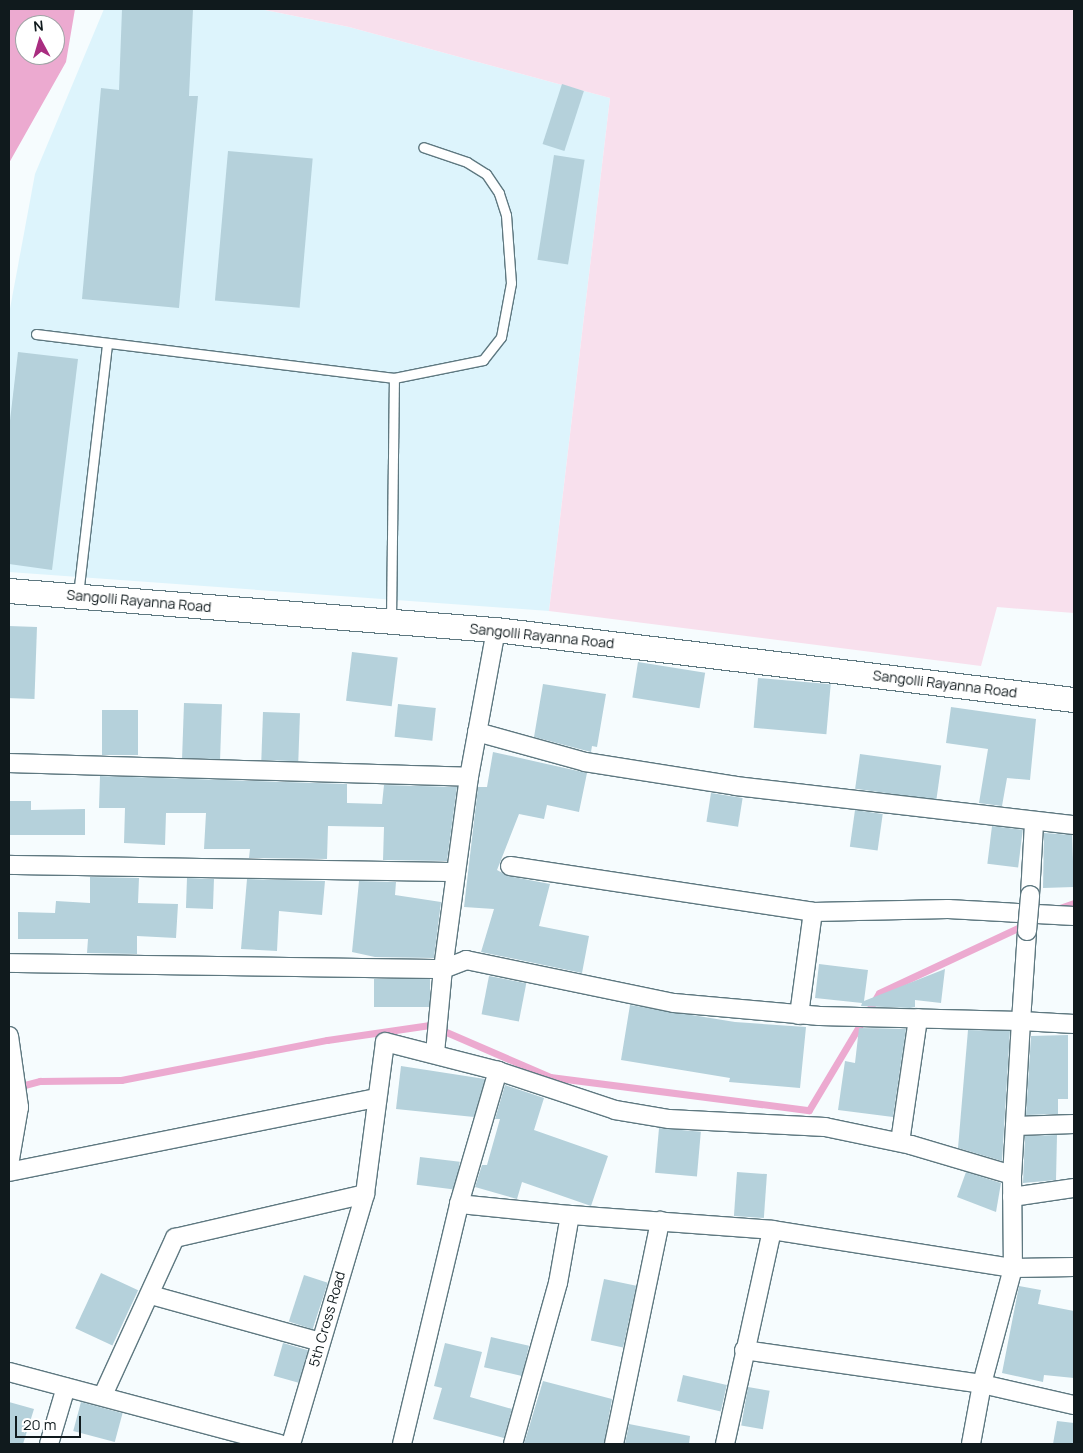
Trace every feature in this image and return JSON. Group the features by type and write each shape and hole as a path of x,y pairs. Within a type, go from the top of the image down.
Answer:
{"street":[{"name":"Sangolli Rayanna Road","path":"9,591 78,595 391,623 496,630 1074,700"},
{"path":"496,630 469,777 443,969 436,1046 498,1072 615,1110 669,1119 825,1127 900,1142 1012,1175"},
{"path":"477,732 604,765 736,786 1034,824 1074,825"},
{"path":"9,764 469,777"},
{"path":"971,1444 982,1384 1013,1268 1012,1175 1034,824"},
{"path":"9,865 456,872"},
{"path":"510,866 813,912 948,909 1068,916"},
{"path":"799,1014 813,912"},
{"path":"9,963 443,969 466,960 624,996 799,1014 1074,1024"},
{"path":"900,1142 918,1018"},
{"path":"9,1036 16,1070 19,1107 9,1165"},
{"name":"5th Cross Road","path":"291,1444 365,1194 375,1098 385,1042 436,1046"},
{"path":"402,1444 459,1204 498,1072"},
{"path":"9,1172 375,1098"},
{"path":"1015,1126 1074,1124"},
{"path":"1012,1197 1074,1188"},
{"path":"103,1395 151,1295 175,1238 365,1194"},
{"path":"459,1204 570,1215 660,1220 772,1230 1013,1268 1074,1267"},
{"path":"514,1444 558,1283 570,1215"},
{"path":"614,1444 660,1220"},
{"path":"729,1444 744,1350 772,1230"},
{"path":"151,1295 320,1342"},
{"path":"744,1350 982,1384 1074,1405"},
{"path":"9,1372 66,1388 103,1395 280,1444"},
{"path":"49,1444 66,1388"}],"lane":[{"path":"36,334 394,378 483,360 501,337 511,283 510,244 499,193 486,174 466,162 423,147"},
{"path":"78,595 107,344"},
{"path":"391,623 394,378"}],"shaded area":[{"path":"9,9 75,9 65,64 65,15 15,15 15,65 64,65 9,163"},
{"path":"104,9 260,9 349,27 610,98 549,611 9,572 9,314 35,174"},
{"path":"260,9 1074,9 1074,613 997,607 981,666 549,611 610,98 349,27"}],"building":[{"path":"122,9 193,9 189,96 198,96 179,308 82,299 101,88 119,90"},
{"path":"562,84 584,91 564,151 543,144"},
{"path":"228,151 313,158 300,308 215,300"},
{"path":"554,155 585,160 568,265 537,260"},
{"path":"18,352 78,359 52,570 9,564 9,429"},
{"path":"9,626 37,627 34,699 9,698"},
{"path":"352,652 398,658 392,706 346,701"},
{"path":"638,662 705,673 700,708 632,698"},
{"path":"758,678 831,684 826,734 754,728"},
{"path":"543,684 606,694 597,747 592,746 591,752 534,737"},
{"path":"184,703 222,704 220,759 182,758"},
{"path":"398,704 436,708 432,741 395,737"},
{"path":"951,707 1036,719 1030,780 1007,778 1002,806 979,803 988,749 946,743"},
{"path":"102,710 138,710 138,755 102,755"},
{"path":"263,712 300,713 298,761 261,760"},
{"path":"493,752 587,773 579,812 547,805 544,819 519,814 497,870 508,876 550,884 539,926 589,936 582,973 481,952 494,909 464,907 478,787 487,787"},
{"path":"860,754 941,765 936,800 855,789"},
{"path":"100,776 347,784 347,803 382,804 384,785 457,787 447,861 383,860 384,827 328,826 327,859 249,858 250,849 204,849 206,813 166,813 165,845 124,843 125,808 99,808"},
{"path":"711,793 743,798 738,827 706,822"},
{"path":"9,801 31,801 31,810 85,809 85,835 9,835"},
{"path":"855,810 883,814 878,851 850,847"},
{"path":"992,826 1023,830 1018,867 987,864"},
{"path":"1044,833 1072,835 1074,887 1043,888"},
{"path":"90,877 139,878 138,903 178,904 176,938 137,936 137,954 87,953 88,939 18,939 18,912 55,913 56,901 90,903"},
{"path":"187,878 214,879 213,909 186,908"},
{"path":"247,879 325,881 322,915 279,911 277,951 241,949"},
{"path":"359,881 396,882 395,895 441,902 434,958 375,957 352,952"},
{"path":"819,964 868,970 864,1001 945,969 941,1003 915,1000 915,1007 910,1008 861,1006 862,1003 815,998"},
{"path":"489,976 526,983 519,1022 482,1014"},
{"path":"374,979 430,979 430,1007 374,1007"},
{"path":"630,1005 735,1022 806,1027 800,1088 729,1082 730,1078 621,1060"},
{"path":"859,1028 906,1029 893,1117 838,1110 845,1061 855,1063"},
{"path":"968,1030 1010,1031 1002,1161 958,1148"},
{"path":"1068,1035 1068,1099 1058,1099 1058,1114 1026,1115 1031,1036"},
{"path":"401,1066 485,1079 474,1117 396,1109"},
{"path":"505,1085 544,1098 534,1130 608,1156 591,1206 522,1182 517,1199 475,1187 482,1165 487,1165 500,1119 495,1119"},
{"path":"659,1128 701,1132 697,1176 655,1173"},
{"path":"1057,1135 1056,1180 1023,1183 1025,1136"},
{"path":"420,1157 460,1162 456,1190 417,1185"},
{"path":"737,1172 767,1174 764,1218 734,1216"},
{"path":"966,1172 1001,1183 996,1212 957,1197"},
{"path":"101,1273 138,1290 112,1346 75,1328"},
{"path":"304,1275 328,1283 313,1329 289,1322"},
{"path":"604,1279 636,1286 623,1347 591,1341"},
{"path":"1019,1286 1041,1290 1038,1304 1074,1311 1074,1378 1044,1375 1043,1382 1002,1373"},
{"path":"491,1337 529,1346 522,1376 484,1367"},
{"path":"283,1343 308,1350 299,1383 274,1376"},
{"path":"445,1343 482,1352 470,1397 512,1409 504,1438 433,1419 442,1388 434,1386"},
{"path":"683,1375 727,1385 721,1411 677,1401"},
{"path":"543,1381 612,1399 604,1444 524,1444"},
{"path":"748,1387 770,1391 763,1429 741,1425"},
{"path":"9,1402 34,1409 23,1444 9,1444"},
{"path":"81,1402 123,1413 115,1442 73,1431"},
{"path":"1057,1421 1074,1423 1074,1444 1053,1444"},
{"path":"629,1424 690,1436 689,1444 625,1444"}],"waterway":[{"path":"1054,910 1074,903"},
{"path":"17,1087 40,1081 121,1080 327,1040 430,1025 550,1077 809,1110 879,993 1026,924"}]}
